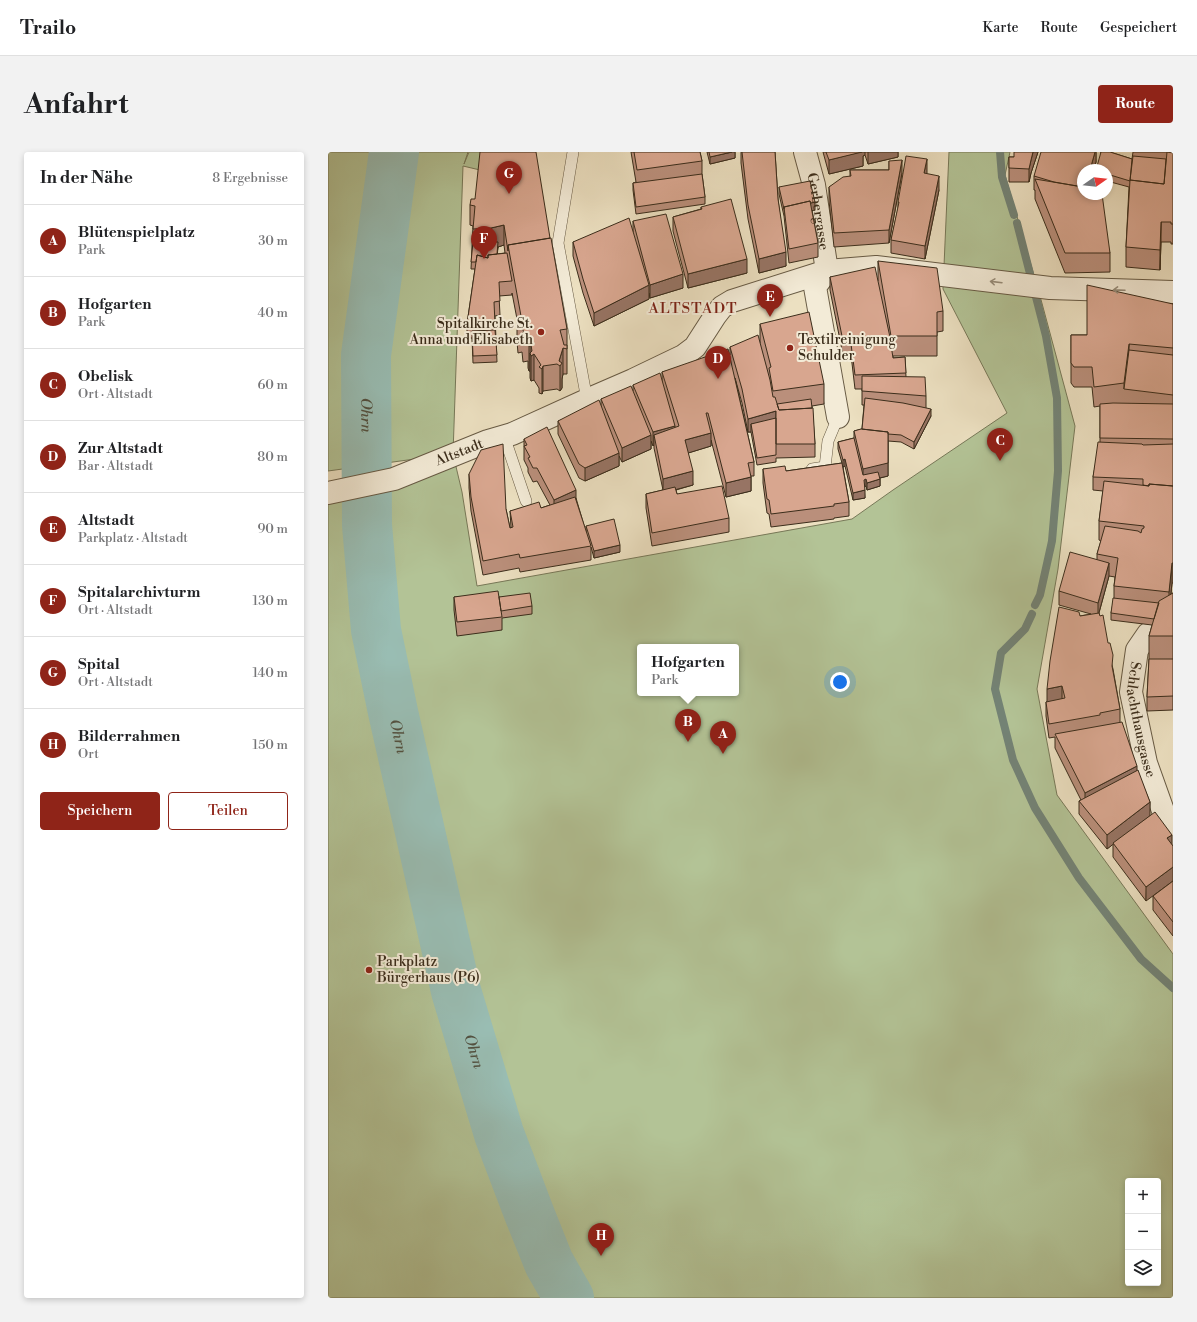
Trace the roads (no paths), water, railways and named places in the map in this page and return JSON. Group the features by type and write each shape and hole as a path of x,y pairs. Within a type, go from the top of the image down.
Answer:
{"street":[{"name":"Gerbergasse","path":"805,152 814,185 827,271"},
{"name":"Altstadt","path":"333,492 394,479 482,444 512,434 633,380 682,356 695,347 722,307 732,301 827,271 876,267 1035,287 1173,292"},
{"path":"827,271 815,287 838,417"},
{"name":"Schlachthausgasse","path":"1173,616 1148,634 1137,650 1131,692 1146,763 1173,835"}],"lane":[{"path":"573,152 558,243 587,400"},
{"path":"803,470 825,467 828,441 838,417"},
{"path":"504,436 526,501"}],"waterway":[{"name":"Ohrn","path":"394,152 366,355 367,525 376,630 456,991 499,1134 549,1263 569,1298"},
{"path":"1000,152 1002,177 1014,215"},
{"path":"1017,223 1046,336 1057,398 1058,471 1052,541 1040,595 1035,605"},
{"path":"1032,614 1025,629 1001,653 995,689 1013,760 1035,808 1079,878 1141,959 1173,988"}],"place":[{"name":"Spital","path":"509,194"},
{"name":"Spitalarchivturm","path":"484,259"},
{"name":"Altstadt","path":"770,317"},
{"name":"Spitalkirche St. Anna und Elisabeth","path":"541,332"},
{"name":"Textilreinigung Schulder","path":"790,348"},
{"name":"Zur Altstadt","path":"718,379"},
{"name":"Obelisk","path":"1000,461"},
{"name":"Hofgarten","path":"688,742"},
{"name":"Blütenspielplatz","path":"723,754"},
{"name":"Parkplatz Bürgerhaus (P6)","path":"369,970"},
{"name":"Bilderrahmen","path":"601,1256"}],"district":[{"name":"ALTSTADT","path":"693,308"}]}
